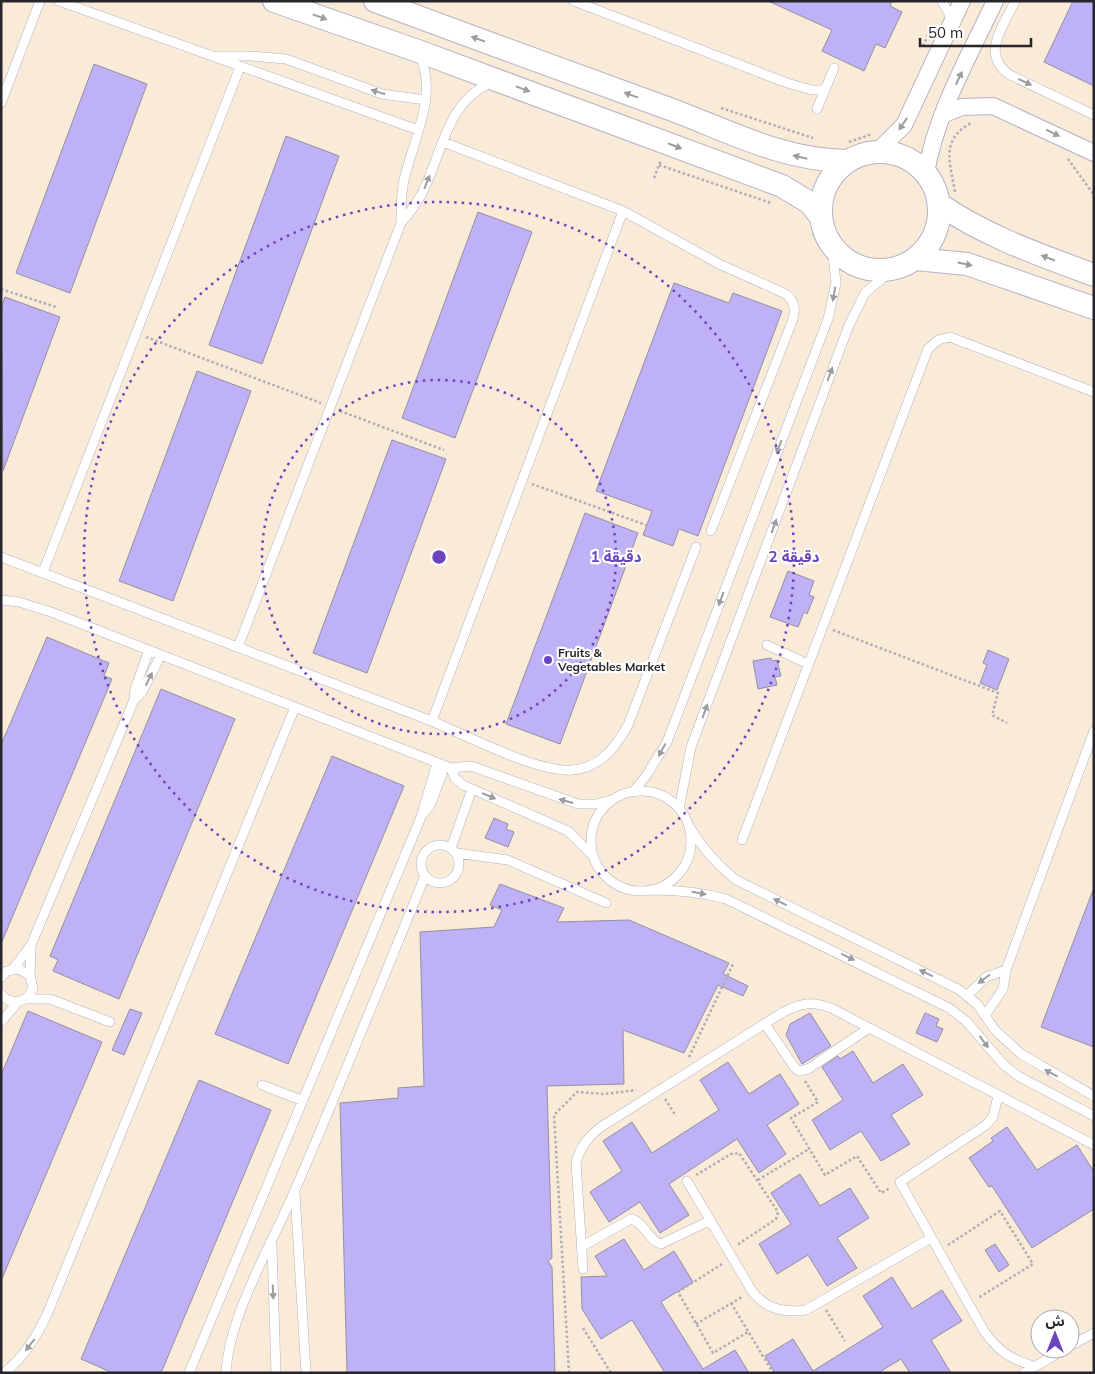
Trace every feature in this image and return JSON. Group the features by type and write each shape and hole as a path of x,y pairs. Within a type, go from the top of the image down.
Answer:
{"street":[{"path":"274,1 499,80 782,186 810,203 816,223 824,232 828,250 858,266 878,271 892,270 916,259 927,248 935,234 940,204 935,188 926,173 904,157 876,143"},
{"path":"375,1 679,113 775,151 813,160 846,153 862,155 876,143 892,140 908,118 962,1"},
{"path":"926,173 933,140 942,115 995,1"},
{"path":"942,115 972,105 993,106 1094,153"},
{"path":"816,223 827,185 846,153"},
{"path":"940,204 960,218 1002,240 1094,275"},
{"path":"916,259 966,264 1094,308"}],"lane":[{"path":"1,103 40,1"},
{"path":"59,1 418,130"},
{"path":"574,1 799,88 825,90"},
{"path":"942,1 953,22"},
{"path":"1015,1 994,46 994,58 1000,68 1010,75 1094,115"},
{"path":"400,223 404,181 428,88 426,70 418,51"},
{"path":"210,56 251,56 286,59 382,94 426,100"},
{"path":"43,572 240,67"},
{"path":"817,109 834,68"},
{"path":"238,647 400,223 425,188 452,122 469,95 478,88 499,80"},
{"path":"443,142 623,211 719,264 786,294 794,305 793,318 711,531"},
{"path":"432,721 623,211"},
{"path":"633,792 646,776 667,742 828,319 834,301 836,283 828,250"},
{"path":"679,808 691,747 849,325 865,294 892,270"},
{"path":"742,840 928,349 938,340 950,337 963,340 1094,392"},
{"path":"1,556 432,721 532,763 553,769 572,770 590,766 606,756 619,742 628,725 696,547"},
{"path":"1,600 35,606 444,766 471,766 578,804 596,804 633,792 650,792 666,798 679,808 702,847 717,865 736,880 941,980 967,996 986,1014 995,1030 1021,1054 1094,1096"},
{"path":"767,645 808,664"},
{"path":"6,972 31,945 134,700 135,689 149,650"},
{"path":"134,700 142,692 161,655"},
{"path":"4,1373 17,1363 35,1339 48,1312 295,707"},
{"path":"986,1014 1003,989 1006,970 1094,731"},
{"path":"444,766 459,782 472,789 568,831 582,842 601,872 615,884 632,891 693,892 726,899 931,997 966,1021 1004,1065 1018,1076 1094,1116"},
{"path":"189,1373 302,1100 444,766"},
{"path":"472,789 454,851 459,861 459,870 448,882 439,884 425,876 421,861 428,848 435,845 454,851 508,860 606,903"},
{"path":"592,856 590,839 594,824 602,810 614,799"},
{"path":"651,890 670,882 684,867 691,847 689,826"},
{"path":"226,1373 231,1338 295,1191 425,876"},
{"path":"1,1022 30,994 31,945"},
{"path":"6,972 20,969 50,999"},
{"path":"967,996 986,977 1006,970"},
{"path":"2,995 12,1002 50,999 110,1022"},
{"path":"1,1017 2,995"},
{"path":"583,1269 576,1162 580,1148 601,1127 793,1006 806,1002 820,1003 1094,1145"},
{"path":"765,1024 794,1068 799,1071 808,1069 869,1028"},
{"path":"262,1085 302,1100"},
{"path":"998,1096 993,1117 986,1125 900,1182 968,1304 996,1348 1013,1360 1033,1366"},
{"path":"686,1181 752,1291 759,1300 773,1309 790,1312 806,1310 931,1238"},
{"path":"295,1191 306,1373"},
{"path":"582,1247 631,1219 637,1221 656,1242 661,1244 709,1221"},
{"path":"272,1244 276,1373"},
{"path":"1080,1341 1094,1333"},
{"path":"1024,1373 1046,1359"}],"path":[{"path":"921,50 932,25"},
{"path":"714,106 818,140"},
{"path":"960,218 948,153 952,140 959,130 971,123 978,122"},
{"path":"846,153 876,143"},
{"path":"1063,155 1075,167 1094,195"},
{"path":"659,166 776,205"},
{"path":"816,223 828,250"},
{"path":"1,289 56,306"},
{"path":"136,333 444,450"},
{"path":"522,481 646,525"},
{"path":"823,626 998,693 992,715 1008,723"},
{"path":"688,1059 733,964"},
{"path":"799,1071 818,1102 791,1118 825,1175 857,1156 881,1193 900,1182"},
{"path":"569,1373 554,1115 577,1092 605,1094 640,1089"},
{"path":"660,1091 676,1116"},
{"path":"758,1180 809,1149"},
{"path":"686,1181 736,1152 744,1157 778,1212 778,1217 678,1292 713,1353 748,1332"},
{"path":"939,1251 1000,1210 1033,1264 968,1304"},
{"path":"696,1324 752,1291"},
{"path":"731,1303 773,1373"},
{"path":"821,1303 845,1341"},
{"path":"584,1328 611,1373"}],"shaded area":[{"name":"Fruits & Vegetables Market","path":"1,1 1094,1 1094,1373 1,1373"}],"building":[{"path":"768,1 892,1 890,6 902,12 885,48 876,44 864,71 822,51 832,30"},
{"path":"1073,1 1094,1 1094,86 1044,62"},
{"path":"94,64 147,84 70,293 16,273"},
{"path":"286,136 339,156 262,364 209,345"},
{"path":"478,212 532,232 455,438 402,418"},
{"path":"674,283 729,303 733,293 782,311 698,536 679,529 673,546 643,535 652,511 596,491"},
{"path":"5,297 60,317 3,471 1,308"},
{"path":"197,371 251,391 173,601 119,581"},
{"path":"392,440 446,459 367,673 313,653"},
{"path":"585,513 638,533 560,744 506,724"},
{"path":"788,571 814,581 809,595 814,597 807,614 804,612 798,627 770,617"},
{"path":"47,637 109,663 104,676 112,679 1,944 1,745"},
{"path":"988,650 1009,659 997,690 980,683 987,665 983,663"},
{"path":"771,658 772,661 777,660 781,676 775,677 777,685 758,689 753,661"},
{"path":"161,689 235,719 119,999 53,971 58,960 50,956"},
{"path":"332,756 404,786 288,1064 215,1034"},
{"path":"494,818 508,824 506,829 514,832 508,847 485,838"},
{"path":"500,884 564,908 557,922 629,920 729,963 723,974 748,986 743,996 718,985 684,1053 623,1030 624,1084 547,1086 552,1258 548,1261 552,1267 555,1373 347,1373 340,1103 398,1098 398,1088 424,1086 420,932 494,927 502,910 490,905"},
{"path":"1094,890 1094,1047 1041,1027"},
{"path":"130,1009 142,1013 124,1055 112,1050"},
{"path":"28,1011 102,1042 1,1281 1,1075"},
{"path":"810,1013 831,1046 802,1064 786,1035 790,1024"},
{"path":"925,1013 939,1019 936,1026 943,1029 937,1042 916,1033"},
{"path":"853,1051 873,1083 903,1064 923,1095 891,1115 910,1144 881,1161 861,1131 830,1150 812,1120 843,1100 822,1067 838,1056 840,1059"},
{"path":"728,1062 749,1094 780,1074 799,1104 767,1125 786,1154 759,1173 737,1139 669,1184 689,1215 660,1233 640,1202 609,1222 590,1192 622,1171 603,1141 632,1122 652,1153 719,1110 700,1080"},
{"path":"199,1080 271,1110 161,1373 113,1373 81,1359"},
{"path":"1007,1127 1037,1170 1077,1145 1094,1172 1094,1209 1032,1248 992,1186 989,1187 969,1158 993,1141 991,1138"},
{"path":"800,1174 820,1206 850,1188 869,1218 837,1238 857,1268 827,1286 808,1255 777,1274 759,1244 791,1224 771,1193"},
{"path":"624,1239 644,1270 674,1251 693,1282 661,1302 703,1369 735,1350 749,1373 665,1373 632,1320 601,1339 582,1309 581,1277 607,1276 595,1256"},
{"path":"995,1244 1009,1265 999,1272 985,1250"},
{"path":"892,1277 912,1309 942,1290 962,1321 931,1340 951,1373 910,1373 901,1359 878,1373 775,1373 765,1356 793,1339 813,1371 883,1327 863,1296"}],"place":[{"name":"Fruits & Vegetables Market","path":"548,660"}]}
